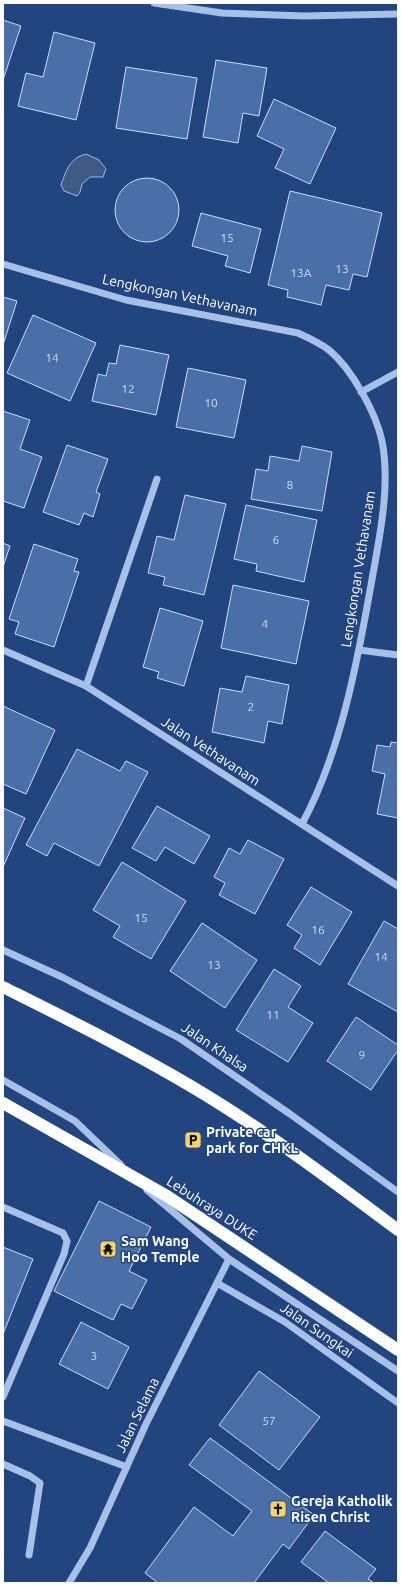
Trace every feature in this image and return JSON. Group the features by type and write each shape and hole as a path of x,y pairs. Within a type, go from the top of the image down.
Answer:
{"highway":[{"path":"3,987 84,1028 189,1085 301,1157 398,1230"},
{"name":"Lebuhraya DUKE","path":"3,1103 167,1196 398,1350"}],"street":[{"path":"154,3 222,13 304,16 398,14"},
{"name":"Lengkongan Vethavanam","path":"3,264 126,300 298,332 314,340 330,351 345,368 361,392 374,418 382,441 385,481 376,557 359,650 326,770 315,800 302,824"},
{"path":"361,392 398,372"},
{"path":"86,686 157,479"},
{"name":"Jalan Vethavanam","path":"3,650 86,686 398,886"},
{"path":"359,650 398,655"},
{"name":"Jalan Khalsa","path":"3,950 62,977 181,1039 290,1114 398,1192"},
{"path":"3,1080 74,1121 135,1179 229,1259 398,1371"},
{"path":"3,1207 63,1233 67,1241 64,1254 3,1397"},
{"name":"Jalan Selama","path":"69,1583 90,1548 146,1424 229,1259"},
{"name":"Jalan Sungkai","path":"217,1283 285,1322 398,1403"},
{"path":"3,1421 127,1467"},
{"path":"3,1464 30,1476 40,1483 29,1555"}],"water":[{"path":"86,154 99,160 106,169 103,177 90,177 82,184 80,192 77,196 64,191 61,185 69,165 80,156"}],"building":[{"path":"3,20 21,26 3,80"},
{"path":"54,32 95,43 76,120 18,106 26,73 43,77"},
{"path":"216,60 267,68 259,116 243,113 238,143 203,137"},
{"path":"126,67 197,78 187,139 116,128"},
{"path":"274,99 336,128 310,184 275,168 284,149 257,136"},
{"path":"147,178 165,184 173,192 179,210 173,228 165,236 147,242 129,236 121,228 115,210 121,192 129,184"},
{"path":"290,191 382,213 367,277 353,274 349,290 326,285 321,305 287,297 288,290 268,285"},
{"path":"201,213 261,229 250,273 225,266 228,256 192,246"},
{"path":"3,297 17,301 3,345"},
{"path":"33,315 96,343 70,401 7,373"},
{"path":"120,345 169,355 156,415 92,401 98,374 106,376 109,363 116,364"},
{"path":"188,368 246,380 234,438 176,427"},
{"path":"3,411 30,420 20,449 42,457 24,508 3,501"},
{"path":"67,445 108,459 96,492 100,494 93,517 84,513 79,525 43,512"},
{"path":"302,446 332,452 322,511 251,499 256,469 268,471 270,456 299,461"},
{"path":"185,495 226,504 204,595 163,585 165,577 148,573 157,536 174,540"},
{"path":"246,505 317,520 304,582 256,571 257,564 234,559"},
{"path":"3,543 10,546 3,567"},
{"path":"34,544 78,559 74,571 79,572 54,647 15,634 19,622 9,619"},
{"path":"233,585 309,601 296,664 221,648"},
{"path":"160,608 203,621 184,686 157,678 159,672 143,667"},
{"path":"246,676 289,685 282,724 268,721 264,743 212,732 220,688 242,692"},
{"path":"3,706 55,730 26,794 3,784"},
{"path":"391,742 398,743 398,818 377,814 385,774 372,771 377,745 390,747"},
{"path":"77,749 120,771 126,761 148,772 99,866 54,843 47,856 26,845"},
{"path":"157,806 210,836 194,864 165,847 156,861 132,848"},
{"path":"3,808 25,818 3,867"},
{"path":"248,840 284,859 255,914 219,895 225,883 214,877 229,848 240,854"},
{"path":"122,862 186,901 151,959 113,937 120,926 93,910"},
{"path":"311,887 352,912 320,965 294,948 302,935 287,925"},
{"path":"384,921 398,929 398,1012 348,984"},
{"path":"202,923 257,960 225,1008 170,971"},
{"path":"274,969 301,986 288,1007 313,1023 288,1062 236,1030"},
{"path":"356,1017 398,1045 398,1050 371,1090 327,1061"},
{"name":"Sam Wang Hoo Temple","path":"99,1201 151,1227 129,1271 147,1280 132,1309 121,1304 113,1320 54,1291"},
{"path":"3,1247 33,1259 3,1334"},
{"path":"81,1322 129,1347 108,1389 59,1364"},
{"path":"259,1371 320,1417 279,1470 219,1425"},
{"name":"Gereja Katholik Risen Christ","path":"210,1438 314,1515 289,1549 283,1544 254,1583 158,1583 145,1573 194,1507 233,1536 252,1511 189,1465"},
{"path":"325,1531 376,1569 368,1579 374,1583 329,1583 301,1562"}],"place":[{"name":"Private car park for CHKL","path":"193,1140"},
{"name":"Sam Wang Hoo Temple","path":"108,1249"},
{"name":"Gereja Katholik Risen Christ","path":"278,1509"}]}
